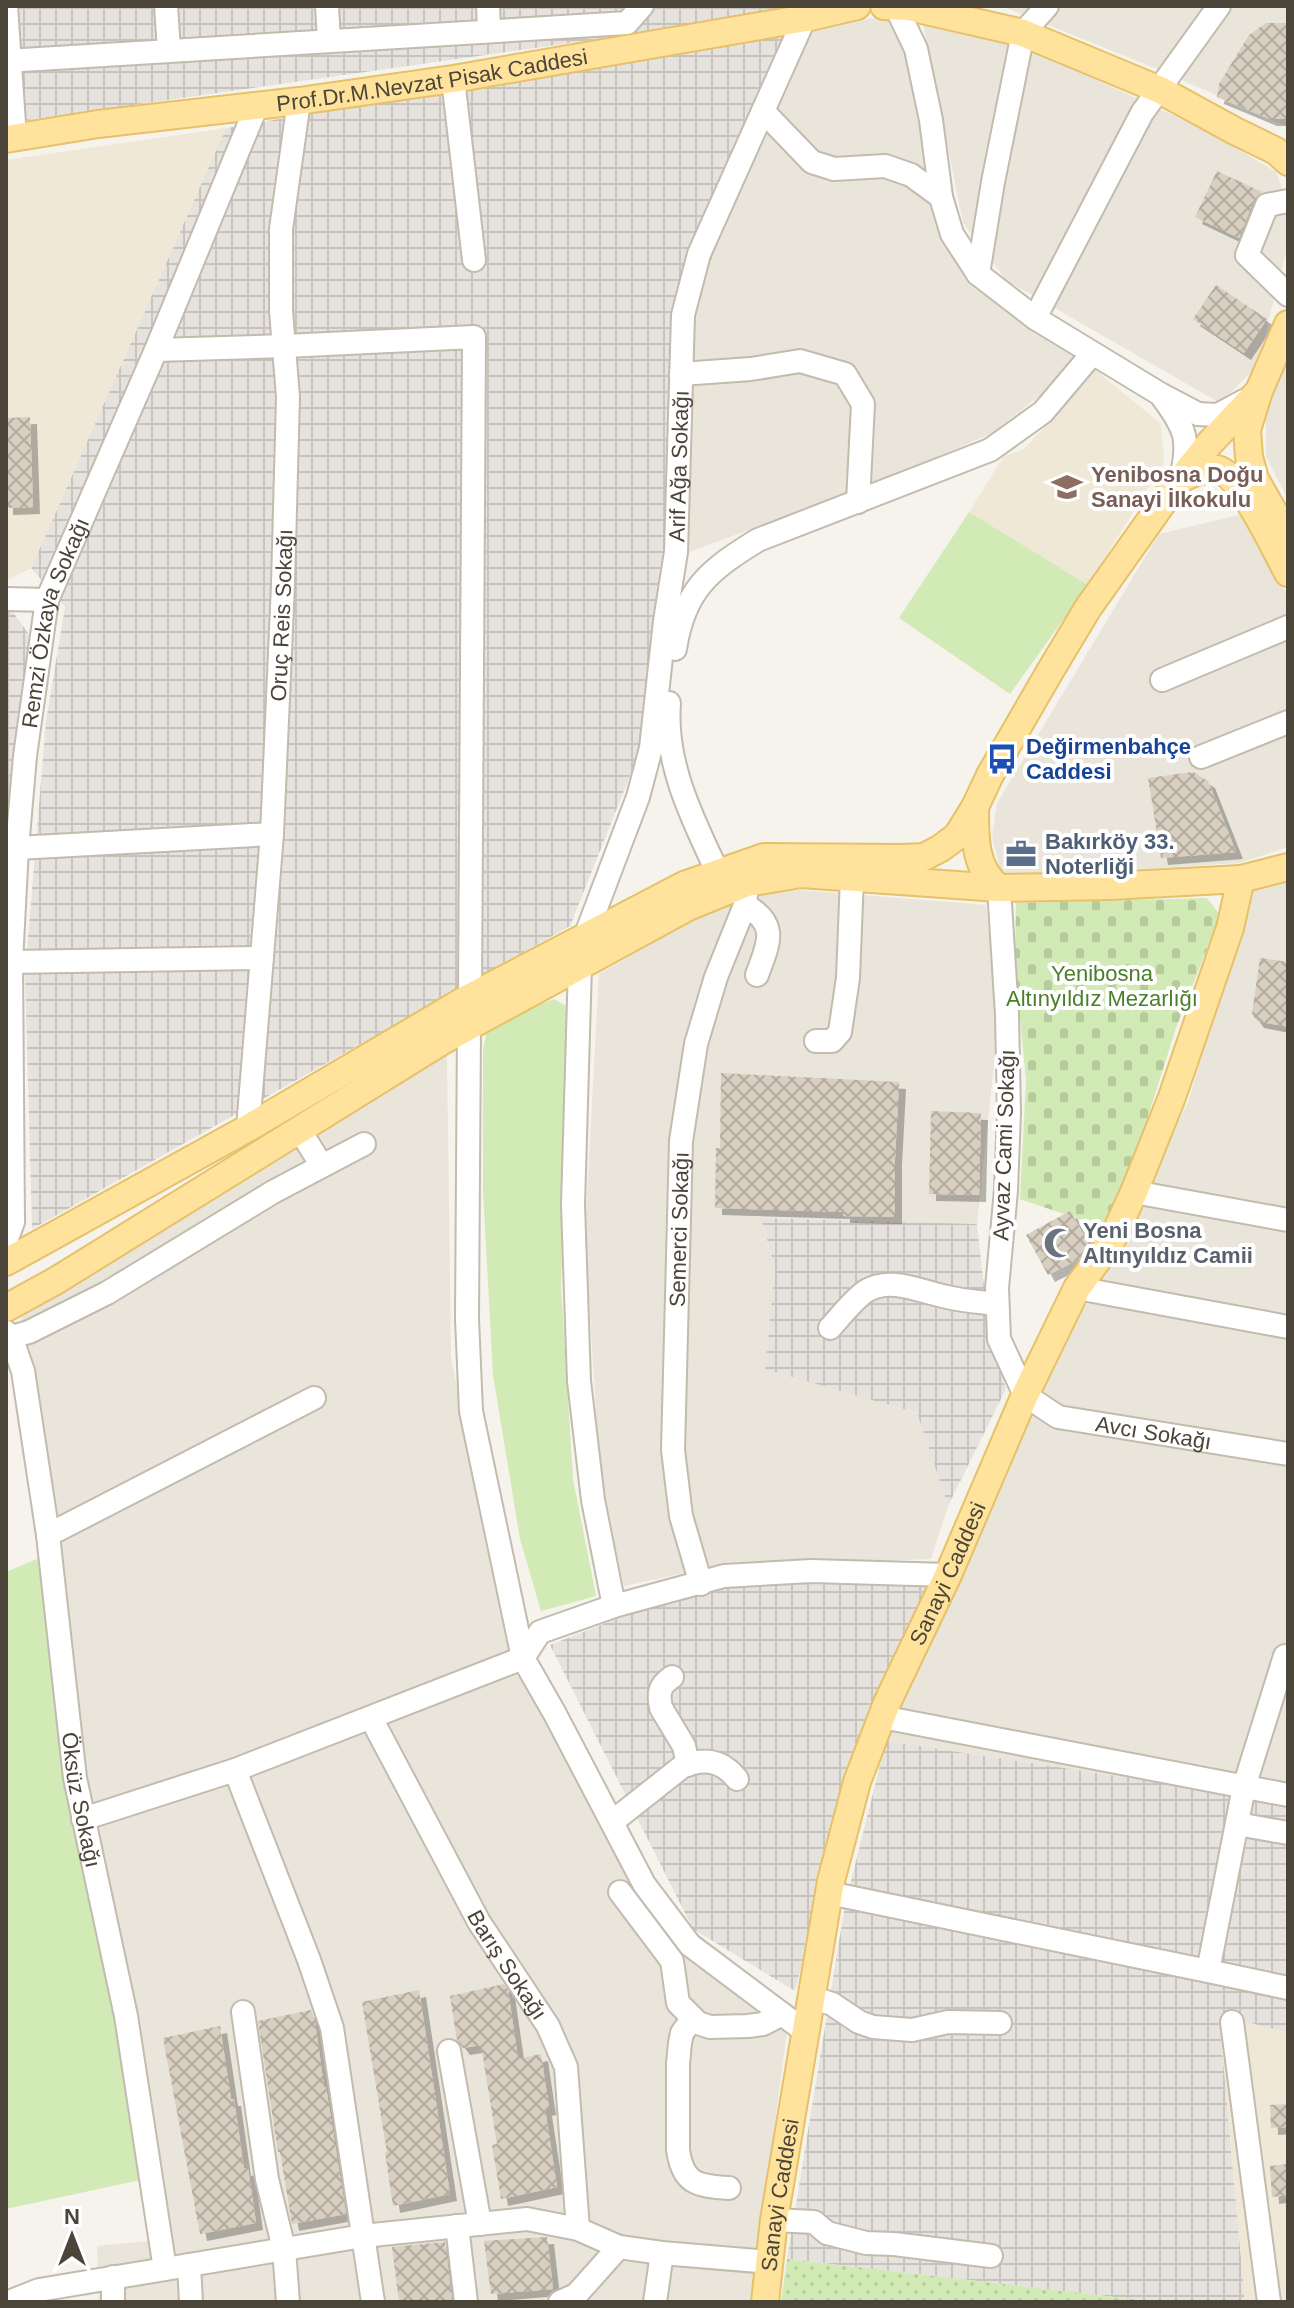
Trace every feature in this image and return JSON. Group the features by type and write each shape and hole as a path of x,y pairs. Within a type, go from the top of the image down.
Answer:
{"main road":[{"name":"Prof.Dr.M.Nevzat Pisak Caddesi","path":"10,138 453,79 808,12 857,6"},
{"path":"884,6 909,7 1023,33 1160,90 1276,151 1288,162"},
{"path":"1288,324 1259,391 1247,430 1255,479 1288,537"},
{"path":"6,1262 248,1128 470,997 684,885 764,857 924,857 941,848 957,836 975,807 990,775 1088,608 1181,479 1259,391"},
{"path":"1181,479 1198,470 1221,470 1229,475 1253,509 1288,573"},
{"path":"975,807 975,843 983,872 999,888"},
{"path":"6,1308 57,1280 469,1026 688,907 746,894 801,874 999,888 1241,879 1288,867"},
{"name":"Sanayi Caddesi","path":"765,2302 774,2220 829,1893 857,1782 882,1717 948,1575 1025,1395 1077,1288 1111,1242 1134,1192 1172,1097 1230,928 1241,879"}],"street":[{"path":"6,6 10,138"},
{"path":"166,6 169,50"},
{"path":"327,6 329,40"},
{"path":"488,6 489,29"},
{"path":"8,61 489,29 627,23 642,6"},
{"path":"978,274 1023,33 1047,6"},
{"path":"1035,318 1142,113 1219,6"},
{"path":"896,7 916,49 931,120 941,197 952,234 978,274 1035,318 1198,414 1218,415 1259,391"},
{"name":"Arif Ağa Sokağı","path":"585,937 638,797 651,748 676,552 683,315 699,254 808,12"},
{"path":"453,79 474,260"},
{"name":"Oruç Reis Sokağı","path":"248,1128 272,834 283,584 288,397 281,311 281,229 299,101"},
{"name":"Remzi Özkaya Sokağı","path":"10,1232 11,962 17,848 25,756 47,600 156,350 257,105"},
{"path":"763,111 812,162 834,169 885,166 911,175 941,197"},
{"path":"1288,201 1267,205 1247,255 1288,295"},
{"path":"156,350 474,337 470,997"},
{"path":"718,873 675,770 669,737 670,696 679,626 693,592 723,562 758,540 990,450 1043,412 1092,354"},
{"path":"681,374 751,369 800,361 845,374 863,404 858,502"},
{"path":"1160,394 1181,423 1186,457 1181,479"},
{"path":"6,599 47,600"},
{"path":"1162,680 1288,627"},
{"path":"1201,757 1288,722"},
{"path":"17,848 272,834"},
{"path":"816,1041 832,1041 840,1032 849,962 852,877"},
{"name":"Ayvaz Cami Sokağı","path":"999,888 1009,1112 997,1304 999,1339 1025,1395"},
{"path":"746,894 766,922 769,933 757,975"},
{"name":"Semerci Sokağı","path":"701,1584 681,1516 673,1450 681,1141 696,1044 746,894"},
{"path":"11,962 262,958"},
{"path":"580,965 573,1205 579,1381 593,1500 614,1606"},
{"path":"469,1026 467,1319 471,1411 523,1658 644,1884 690,1945 806,2032"},
{"path":"299,1129 322,1166"},
{"path":"8,1335 29,1332 107,1293 273,1192 364,1144"},
{"path":"1134,1192 1288,1220"},
{"path":"10,1232 35,1246"},
{"path":"830,1328 863,1293 887,1285 997,1304"},
{"path":"1077,1288 1288,1327"},
{"name":"Öksüz Sokağı","path":"8,1335 23,1371 48,1535 75,1778 126,2016 165,2269"},
{"name":"Avcı Sokağı","path":"1025,1395 1058,1417 1288,1454"},
{"path":"48,1535 314,1398"},
{"path":"83,1819 235,1770 523,1658 540,1632 614,1606 724,1576 811,1571 948,1575"},
{"path":"1208,1971 1244,1787 1287,1652"},
{"path":"672,1677 661,1684 661,1708 684,1746 688,1765"},
{"path":"882,1717 1288,1795"},
{"name":"Barış Sokağı","path":"371,1718 479,1922 548,2026 566,2067 578,2229"},
{"path":"612,1822 688,1765 710,1761 721,1764 737,1779"},
{"path":"235,1770 309,1960 332,2028 373,2302"},
{"path":"1237,1824 1288,1833"},
{"path":"620,1892 672,1961 678,2003 698,2023 710,2027 748,2026 763,2024 782,2014"},
{"path":"829,1893 1288,1988"},
{"path":"811,1997 832,2004 859,2022 873,2027 912,2030 948,2022 1000,2023"},
{"path":"243,2012 267,2179 284,2249 288,2302"},
{"path":"693,2018 682,2033 678,2064 680,2163 688,2179 695,2183 729,2188"},
{"path":"1232,2022 1269,2302"},
{"path":"449,2051 480,2224"},
{"path":"9,2302 39,2290 363,2236 527,2219 578,2229 619,2247 769,2262"},
{"path":"774,2220 814,2222 827,2233 866,2243 991,2256"},
{"path":"457,2226 466,2302"},
{"path":"570,2300 619,2247"},
{"path":"655,2302 662,2253"},
{"path":"189,2265 191,2302"},
{"path":"113,2277 113,2302"}],"shaded area":[{"path":"6,6 786,6 774,14 6,123"},
{"path":"1001,6 1288,6 1288,127 1157,69"},
{"path":"892,15 907,50 934,210 970,285 1075,357 1066,375 992,433 882,481 689,552 693,326 725,211 815,28"},
{"path":"922,18 1047,57 1207,131 1276,172 1288,204 1288,244 1257,366 1220,403 1006,280 963,223"},
{"path":"815,28 725,211 693,326 689,553 635,763 570,926 32,1229 25,974 46,721 65,607 31,568 226,128"},
{"path":"226,128 31,568 6,581 6,160"},
{"path":"1288,358 1288,499 1266,457 1266,412"},
{"name":"Yenibosna Doğu Sanayi İlkokulu","path":"1092,367 1161,424 1164,462 1088,585 969,512 1004,456 1023,450 1058,412"},
{"path":"1247,513 1288,597 1288,847 1240,863 1002,878 992,836 997,803 1159,534"},
{"path":"6,608 10,608 33,640 6,961"},
{"path":"1288,880 1288,1802 886,1741 1028,1412 1130,1222 1188,1102 1252,890"},
{"path":"800,890 986,905 998,1026 977,1224 761,1218 775,1269 766,1368 917,1413 948,1506 931,1559 712,1567 624,1586 600,1479 585,1230 599,974 729,900"},
{"path":"447,1055 451,1358 511,1651 604,1830 689,1961 787,2032 751,2302 99,2302 97,2246 149,2241 112,1992 37,1559 56,1550 20,1311"},
{"path":"761,1218 977,1224 989,1331 1006,1389 948,1506 917,1413 765,1369 775,1269"},
{"path":"749,1583 930,1586 824,1878 795,1991 693,1929 550,1645 636,1611"},
{"path":"886,1741 1288,1802 1288,2033 1219,2015 1245,2302 1157,2302 787,2259 845,1905"},
{"path":"1219,2015 1288,2033 1288,2302 1245,2302"}],"green space":[{"path":"969,512 1088,585 1010,694 899,618"},
{"name":"Yenibosna Altınyıldız Mezarlığı","path":"1207,898 1220,915 1176,1028 1132,1167 1102,1227 1020,1199 1026,1080 1015,967 1016,903"},
{"path":"554,999 568,1007 561,1286 573,1479 596,1596 541,1611 520,1539 493,1375 483,1191 483,1050 487,1031 502,1020"},
{"path":"37,1559 112,1992 140,2180 6,2209 6,1572"},
{"path":"787,2259 1157,2302 781,2302"}],"building":[{"path":"1266,23 1288,23 1288,119 1270,119 1217,97 1219,84 1249,35"},
{"path":"1217,171 1262,192 1254,200 1239,238 1195,217"},
{"path":"1216,285 1267,319 1244,353 1193,319"},
{"path":"30,417 33,507 6,508 6,418"},
{"path":"1193,772 1208,781 1236,852 1161,858 1148,778"},
{"path":"1260,958 1288,962 1288,1027 1257,1021 1252,1014"},
{"path":"721,1073 899,1082 895,1217 715,1208"},
{"path":"931,1111 981,1113 979,1195 929,1194"},
{"name":"Yeni Bosna Altınyıldız Camii","path":"1070,1211 1089,1245 1079,1259 1048,1275 1026,1235"},
{"path":"504,1984 508,1990 518,2059 541,2054 549,2108 545,2109 557,2187 501,2199 492,2145 497,2144 481,2045 463,2048 457,2040 450,1996"},
{"path":"419,1990 450,2194 393,2206 362,2002"},
{"path":"311,2010 346,2214 292,2224 258,2021"},
{"path":"220,2026 256,2223 200,2234 163,2038"},
{"path":"1288,2104 1288,2127 1271,2128 1270,2105"},
{"path":"1288,2164 1288,2195 1272,2197 1270,2166"},
{"path":"547,2237 553,2289 491,2294 484,2241"},
{"path":"445,2242 452,2300 399,2302 392,2247"}],"place":[{"name":"Yenibosna Doğu Sanayi İlkokulu","path":"1067,487"},
{"name":"Değirmenbahçe Caddesi","path":"1002,759"},
{"name":"Bakırköy 33. Noterliği","path":"1021,854"},
{"name":"Yeni Bosna Altınyıldız Camii","path":"1059,1243"}]}
